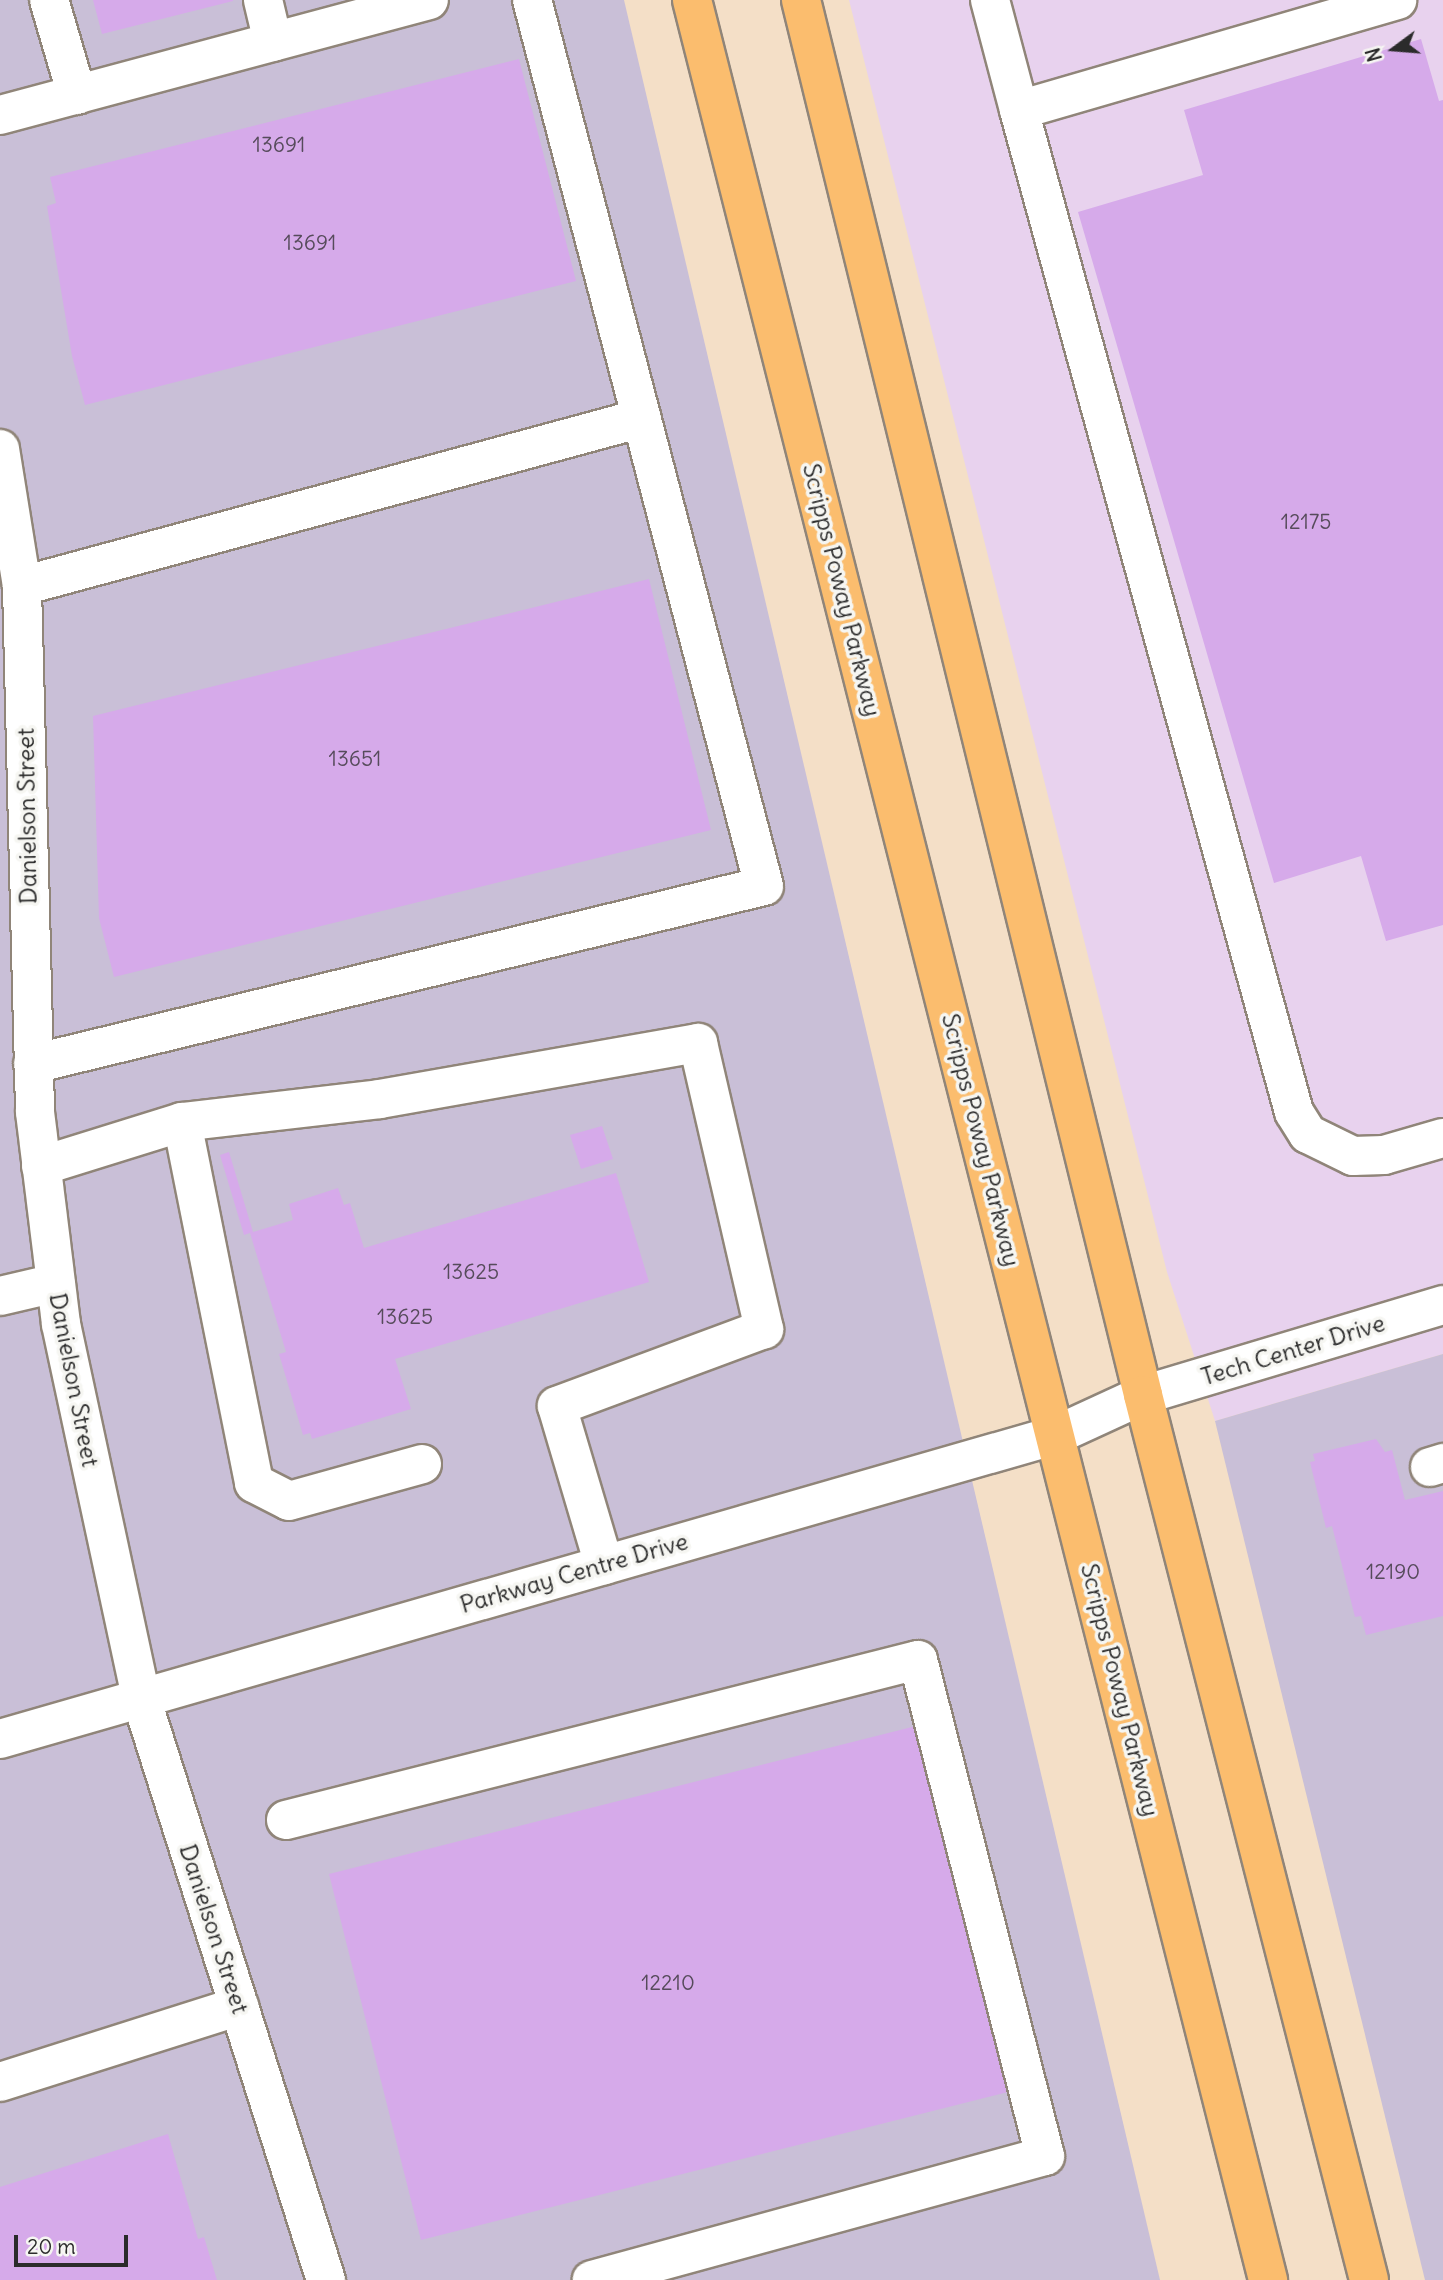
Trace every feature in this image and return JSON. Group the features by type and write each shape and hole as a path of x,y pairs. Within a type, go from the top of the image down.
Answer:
{"main road":[{"name":"Scripps Poway Parkway","path":"692,0 1268,2280"},
{"path":"801,0 1143,1395 1369,2280"}],"street":[{"path":"49,0 77,95"},
{"path":"263,0 273,42"},
{"path":"0,115 429,0"},
{"path":"33,1064 764,886 532,0"},
{"path":"990,0 1294,1112 1308,1134 1353,1156 1384,1155 1443,1138"},
{"path":"1019,110 1397,0"},
{"path":"22,586 642,418"},
{"name":"Danielson Street","path":"0,449 22,586 12,639 15,974 33,1064 41,1166 56,1283 141,1698 326,2280"},
{"path":"41,1166 182,1122 380,1099 698,1043 764,1329 557,1406 604,1565"},
{"path":"182,1122 254,1483 289,1501 422,1464"},
{"path":"0,1296 56,1283"},
{"name":"Tech Center Drive","path":"1143,1395 1443,1305"},
{"name":"Parkway Centre Drive","path":"0,1739 1056,1435 1143,1395"},
{"path":"286,1820 918,1660 1045,2156 592,2280"},
{"path":"0,2082 239,2006"}],"shaded area":[{"path":"0,0 624,0 1160,2280 0,2280"},
{"path":"849,0 1443,0 1443,1354 1215,1421 1167,1272"},
{"path":"1443,1354 1443,2280 1425,2280 1215,1421"}],"building":[{"path":"93,0 233,0 233,1 102,34"},
{"path":"1421,39 1439,101 1443,100 1443,925 1386,941 1361,856 1274,883 1078,212 1203,175 1184,110"},
{"path":"519,59 576,281 85,405 72,356 47,206 56,203 50,177"},
{"path":"649,579 711,830 114,977 99,918 93,716"},
{"path":"602,1126 613,1159 581,1169 570,1135"},
{"path":"229,1152 253,1232 293,1220 289,1204 338,1188 344,1205 350,1203 364,1248 616,1173 649,1282 395,1359 411,1409 312,1439 310,1433 303,1435 279,1354 286,1352 250,1233 244,1235 220,1155"},
{"path":"1376,1439 1385,1452 1392,1450 1405,1500 1443,1491 1443,1616 1366,1635 1361,1616 1355,1617 1332,1526 1326,1528 1310,1462 1315,1461 1313,1454"},
{"path":"916,1726 1008,2092 421,2240 329,1874"},
{"path":"168,2134 198,2239 204,2237 217,2280 0,2280 0,2187"}]}
